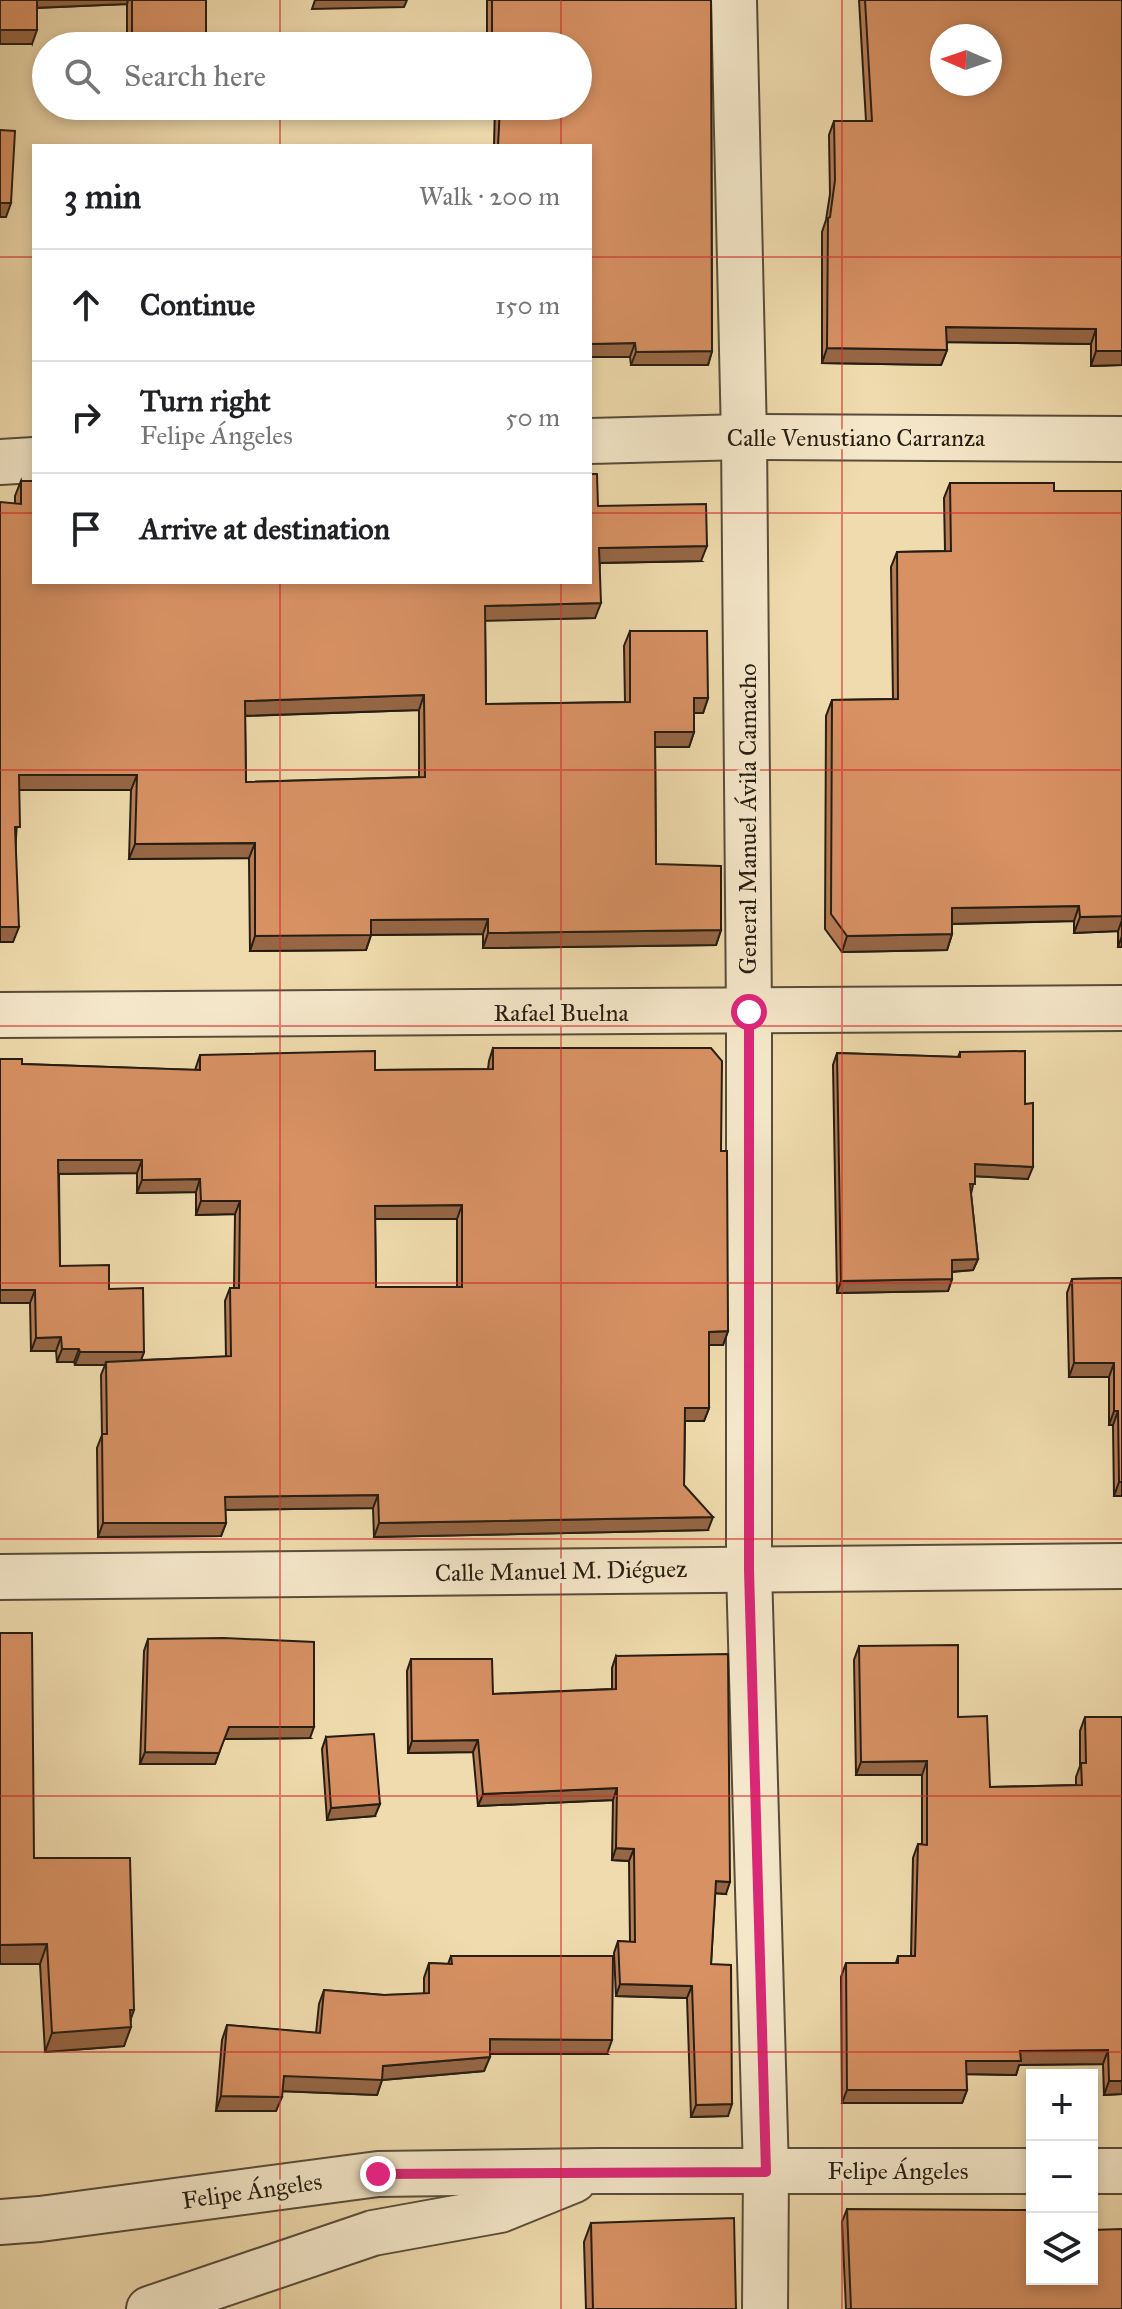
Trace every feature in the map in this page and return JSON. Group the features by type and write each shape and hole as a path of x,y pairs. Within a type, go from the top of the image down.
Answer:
{"street":[{"name":"General Manuel Ávila Camacho","path":"734,0 744,437 749,1012 749,1570 766,2172 765,2309"},
{"name":"Calle Venustiano Carranza","path":"592,441 744,437 1122,439"},
{"path":"0,462 32,460"},
{"name":"Rafael Buelna","path":"0,1015 1122,1008"},
{"name":"Calle Manuel M. Diéguez","path":"0,1577 1122,1566"},
{"path":"149,2309 241,2293 373,2233 500,2210 597,2171"},
{"name":"Felipe Ángeles","path":"0,2222 378,2174 1026,2171"},
{"path":"1098,2171 1122,2171"}],"building":[{"path":"0,0 37,0 37,30 0,30"},
{"path":"132,0 206,0 206,32 132,32"},
{"path":"492,0 711,0 712,351 636,352 635,343 592,344 592,144 498,144 499,120 592,120 592,32 492,32"},
{"path":"865,0 1122,0 1122,351 1096,351 1096,329 946,327 947,350 827,348 828,218 835,180 834,121 872,121"},
{"path":"0,130 15,131 11,203 0,203"},
{"path":"592,474 597,474 598,506 706,504 707,546 599,548 601,603 485,606 486,704 630,702 630,631 707,631 708,698 694,698 694,732 655,732 656,864 721,866 721,930 488,933 488,919 371,920 371,935 255,936 255,843 135,844 137,775 19,775 20,827 15,827 19,927 0,927 0,502 21,504 21,481 32,481 32,584 592,584","holes":["424,695 425,777 246,782 245,701"]},
{"path":"950,483 1054,483 1054,491 1122,491 1122,916 1080,917 1079,906 952,908 952,934 847,936 831,914 832,700 898,699 897,552 951,551"},
{"path":"493,1048 711,1048 722,1061 721,1151 727,1151 728,1331 709,1332 709,1408 685,1408 684,1485 713,1517 379,1523 378,1495 225,1497 226,1523 103,1523 102,1434 107,1434 106,1362 231,1356 230,1288 239,1288 240,1201 201,1201 200,1179 142,1180 142,1160 58,1160 60,1266 109,1265 109,1289 143,1288 144,1352 80,1352 79,1349 62,1349 61,1337 36,1338 35,1290 0,1290 0,1059 22,1059 22,1064 200,1070 200,1055 375,1051 375,1070 493,1069","holes":["462,1205 462,1287 376,1287 375,1206"]},
{"path":"1025,1051 1025,1104 1033,1103 1033,1167 975,1164 975,1184 970,1184 978,1259 952,1260 952,1279 841,1281 837,1053 960,1057 960,1052"},
{"path":"1122,1278 1122,1482 1119,1482 1114,1363 1074,1363 1072,1279"},
{"path":"0,1633 32,1633 34,1858 130,1858 134,2010 130,2010 131,2027 52,2033 47,1944 0,1945"},
{"path":"148,1639 314,1642 314,1727 229,1727 219,1753 145,1752"},
{"path":"958,1645 958,1717 987,1716 990,1787 1082,1785 1081,1763 1086,1763 1085,1717 1122,1717 1122,2081 1109,2081 1108,2050 1020,2051 1021,2061 966,2061 967,2090 847,2090 846,1963 898,1963 898,1956 915,1956 918,1844 927,1845 927,1761 861,1762 859,1646"},
{"path":"728,1654 730,1882 716,1881 711,1964 731,1965 732,2104 696,2105 692,1986 620,1984 618,1941 635,1942 634,1849 616,1848 617,1788 483,1794 478,1740 412,1741 411,1659 492,1659 493,1694 616,1689 616,1656"},
{"path":"374,1734 380,1804 331,1808 326,1737"},
{"path":"451,1956 613,1956 612,2040 490,2039 490,2057 383,2066 382,2080 284,2076 282,2097 221,2096 227,2025 320,2033 324,1990 384,1995 429,1993 429,1963 452,1964"},
{"path":"847,2209 1026,2210 1026,2285 1098,2285 1098,2230 1122,2229 1122,2309 851,2309"},
{"path":"734,2218 736,2309 593,2309 591,2223"}],"route":[{"path":"378,2174 766,2172 749,1570 749,1012"}]}
